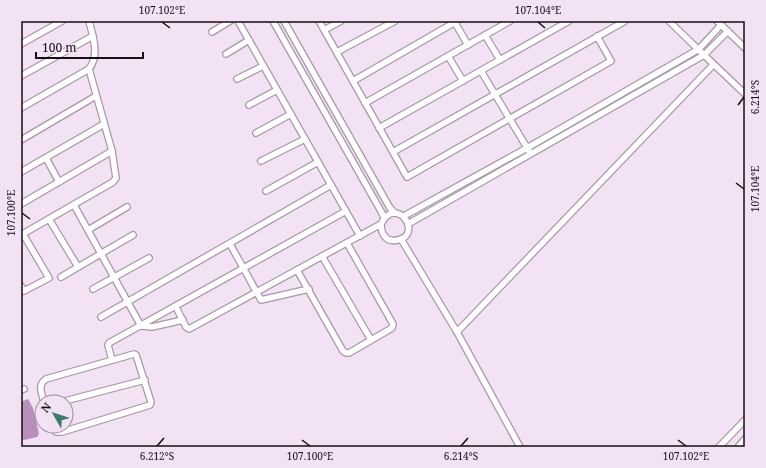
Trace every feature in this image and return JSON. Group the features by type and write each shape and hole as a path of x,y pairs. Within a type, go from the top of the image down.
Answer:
{"street":[{"path":"21,44 62,21"},
{"path":"21,108 89,69 93,64 95,58 93,36 89,21"},
{"path":"212,32 230,21"},
{"path":"238,21 360,236"},
{"path":"273,21 382,213 381,230 384,236 389,240 401,240 406,236 408,230 408,224 404,216 395,213 390,208 284,21"},
{"path":"319,21 407,177 611,61 597,36"},
{"path":"324,30 341,21"},
{"path":"336,52 395,21"},
{"path":"365,103 510,21"},
{"path":"379,128 569,21"},
{"path":"393,152 625,21"},
{"path":"669,21 699,49 713,65 745,94"},
{"path":"353,81 455,22 468,45"},
{"path":"404,216 527,148 699,49 719,23 745,48"},
{"path":"408,224 704,56 728,31"},
{"path":"485,35 500,60"},
{"path":"21,76 93,36"},
{"path":"226,54 249,40"},
{"path":"448,56 463,82"},
{"path":"457,332 713,65"},
{"path":"237,79 264,66"},
{"path":"21,286 24,291 49,278 22,235 116,179 112,151 89,69"},
{"path":"481,71 531,154"},
{"path":"249,106 278,90"},
{"path":"21,140 96,96"},
{"path":"256,133 291,114"},
{"path":"21,172 104,124"},
{"path":"261,161 305,139"},
{"path":"21,204 112,151"},
{"path":"46,158 59,182"},
{"path":"266,191 318,162"},
{"path":"101,318 331,185"},
{"path":"74,205 141,326"},
{"path":"88,230 127,207"},
{"path":"112,360 108,345 109,343 346,211"},
{"path":"176,307 186,327 189,329 360,236 382,221 389,214 395,213"},
{"path":"48,219 78,267"},
{"path":"61,277 133,235"},
{"path":"401,240 457,332 520,447"},
{"path":"297,270 344,352 349,353 392,328 393,324 346,243"},
{"path":"230,244 260,298 264,300 309,289"},
{"path":"322,256 371,340"},
{"path":"93,289 149,258"},
{"path":"141,326 152,327 183,320"},
{"path":"42,394 41,384 46,379 135,354 152,402 148,406 74,428"},
{"path":"74,399 145,380"},
{"path":"719,447 745,420"},
{"path":"738,447 745,439"}],"shaded area":[{"path":"28,399 33,408 34,434 39,434 37,437 24,440 21,439 21,402"}]}
